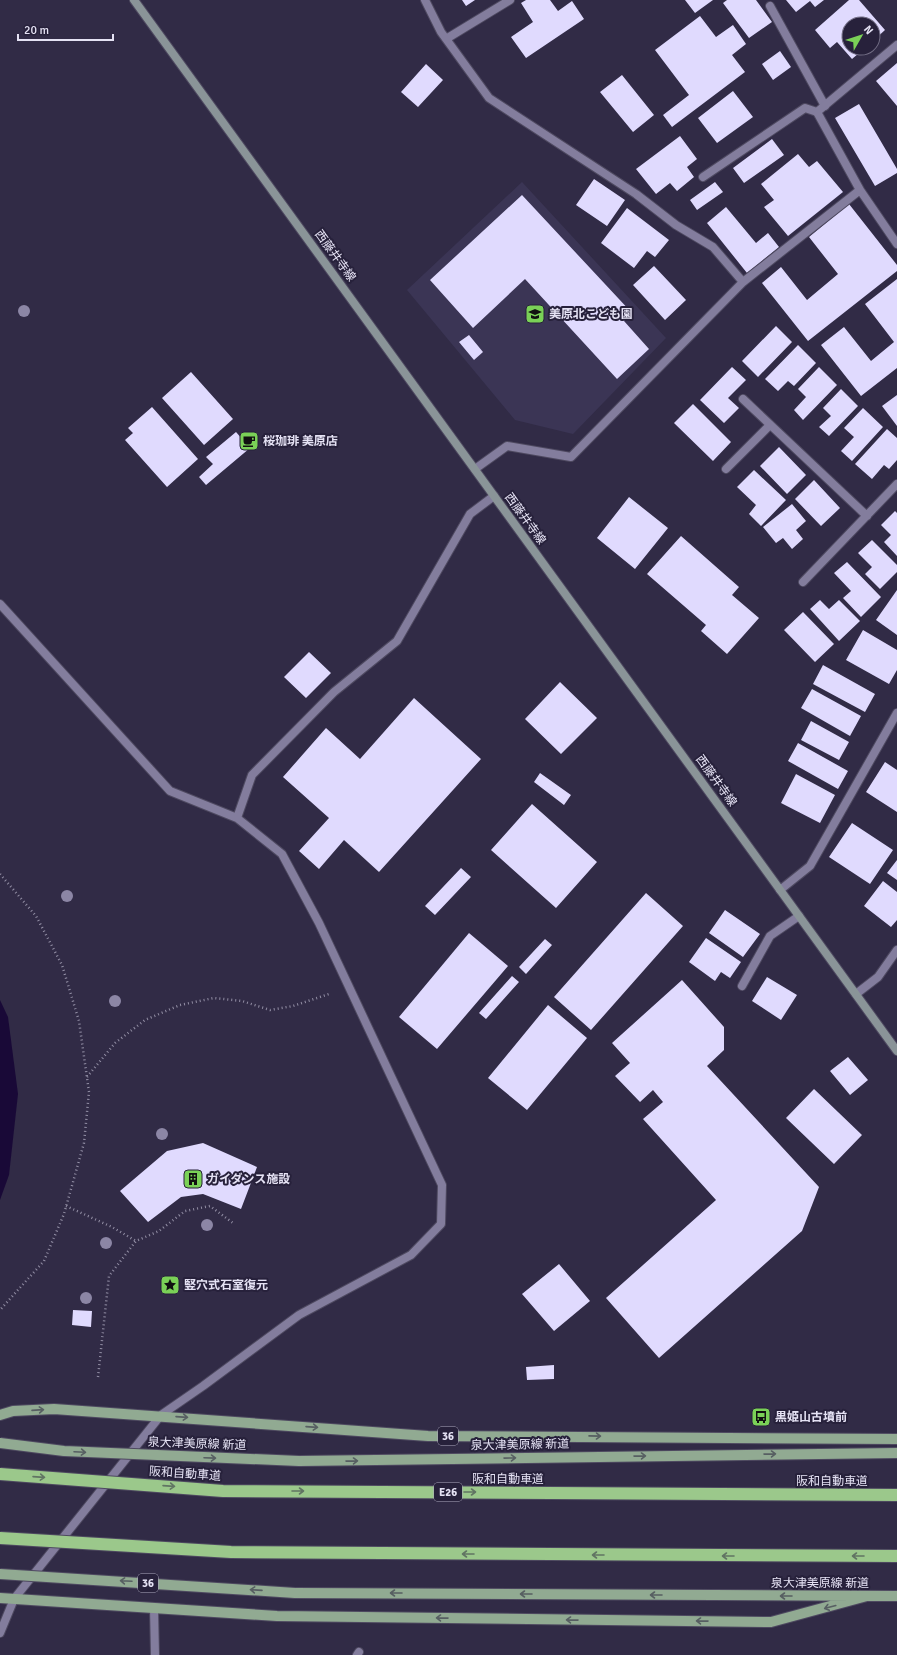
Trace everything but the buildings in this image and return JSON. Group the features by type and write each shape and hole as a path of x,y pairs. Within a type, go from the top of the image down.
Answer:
{"highway":[{"name":"阪和自動車道","path":"0,1474 223,1490 897,1496"},
{"path":"0,1538 231,1552 897,1556"}],"main road":[{"name":"西藤井寺線","path":"134,0 897,1051"},
{"name":"36","path":"0,1416 13,1411 54,1409 161,1415 428,1436 897,1438"},
{"name":"泉大津美原線 新道","path":"0,1443 64,1451 299,1462 897,1452"},
{"name":"泉大津美原線 新道","path":"0,1574 295,1593 897,1596"},
{"name":"36","path":"0,1598 277,1616 771,1622 867,1596"}],"street":[{"path":"426,0 441,32 489,98 636,194 676,225 713,247 743,282"},
{"path":"446,39 510,0"},
{"path":"770,6 825,106"},
{"path":"818,112 897,44"},
{"path":"703,177 805,108 818,112 860,190 897,244"},
{"path":"475,469 507,446 572,457 743,282 860,190"},
{"path":"743,400 867,516"},
{"path":"726,469 770,425"},
{"path":"803,582 897,484"},
{"path":"238,818 252,775 334,692 397,641 470,514 494,496"},
{"path":"0,604 170,792 238,818 282,854 319,923 442,1185 441,1224 411,1255 299,1315 161,1415 14,1599 0,1633"},
{"path":"780,890 810,866 897,712"},
{"path":"742,986 770,936 799,916"},
{"path":"856,994 878,977 897,950"},
{"path":"154,1608 155,1655"}],"path":[{"path":"0,874 36,916 62,965 79,1021 89,1092 84,1143 66,1206 44,1261 0,1310"},
{"path":"87,1077 115,1043 145,1020 180,1005 214,998 242,1002 270,1010 293,1006 349,987"},
{"path":"66,1206 112,1227 136,1241"},
{"path":"98,1377 109,1276 136,1241 159,1231 185,1212 210,1206 233,1223"}],"shaded area":[{"name":"美原北こども園","path":"522,182 666,338 573,434 515,420 407,290"},
{"path":"0,1000 8,1017 18,1094 9,1175 0,1200"}],"place":[{"name":"美原北こども園","path":"535,314"},
{"name":"桜珈琲 美原店","path":"249,441"},
{"name":"ガイダンス施設","path":"193,1179"},
{"name":"竪穴式石室復元","path":"170,1285"},
{"name":"黒姫山古墳前","path":"761,1417"}]}
